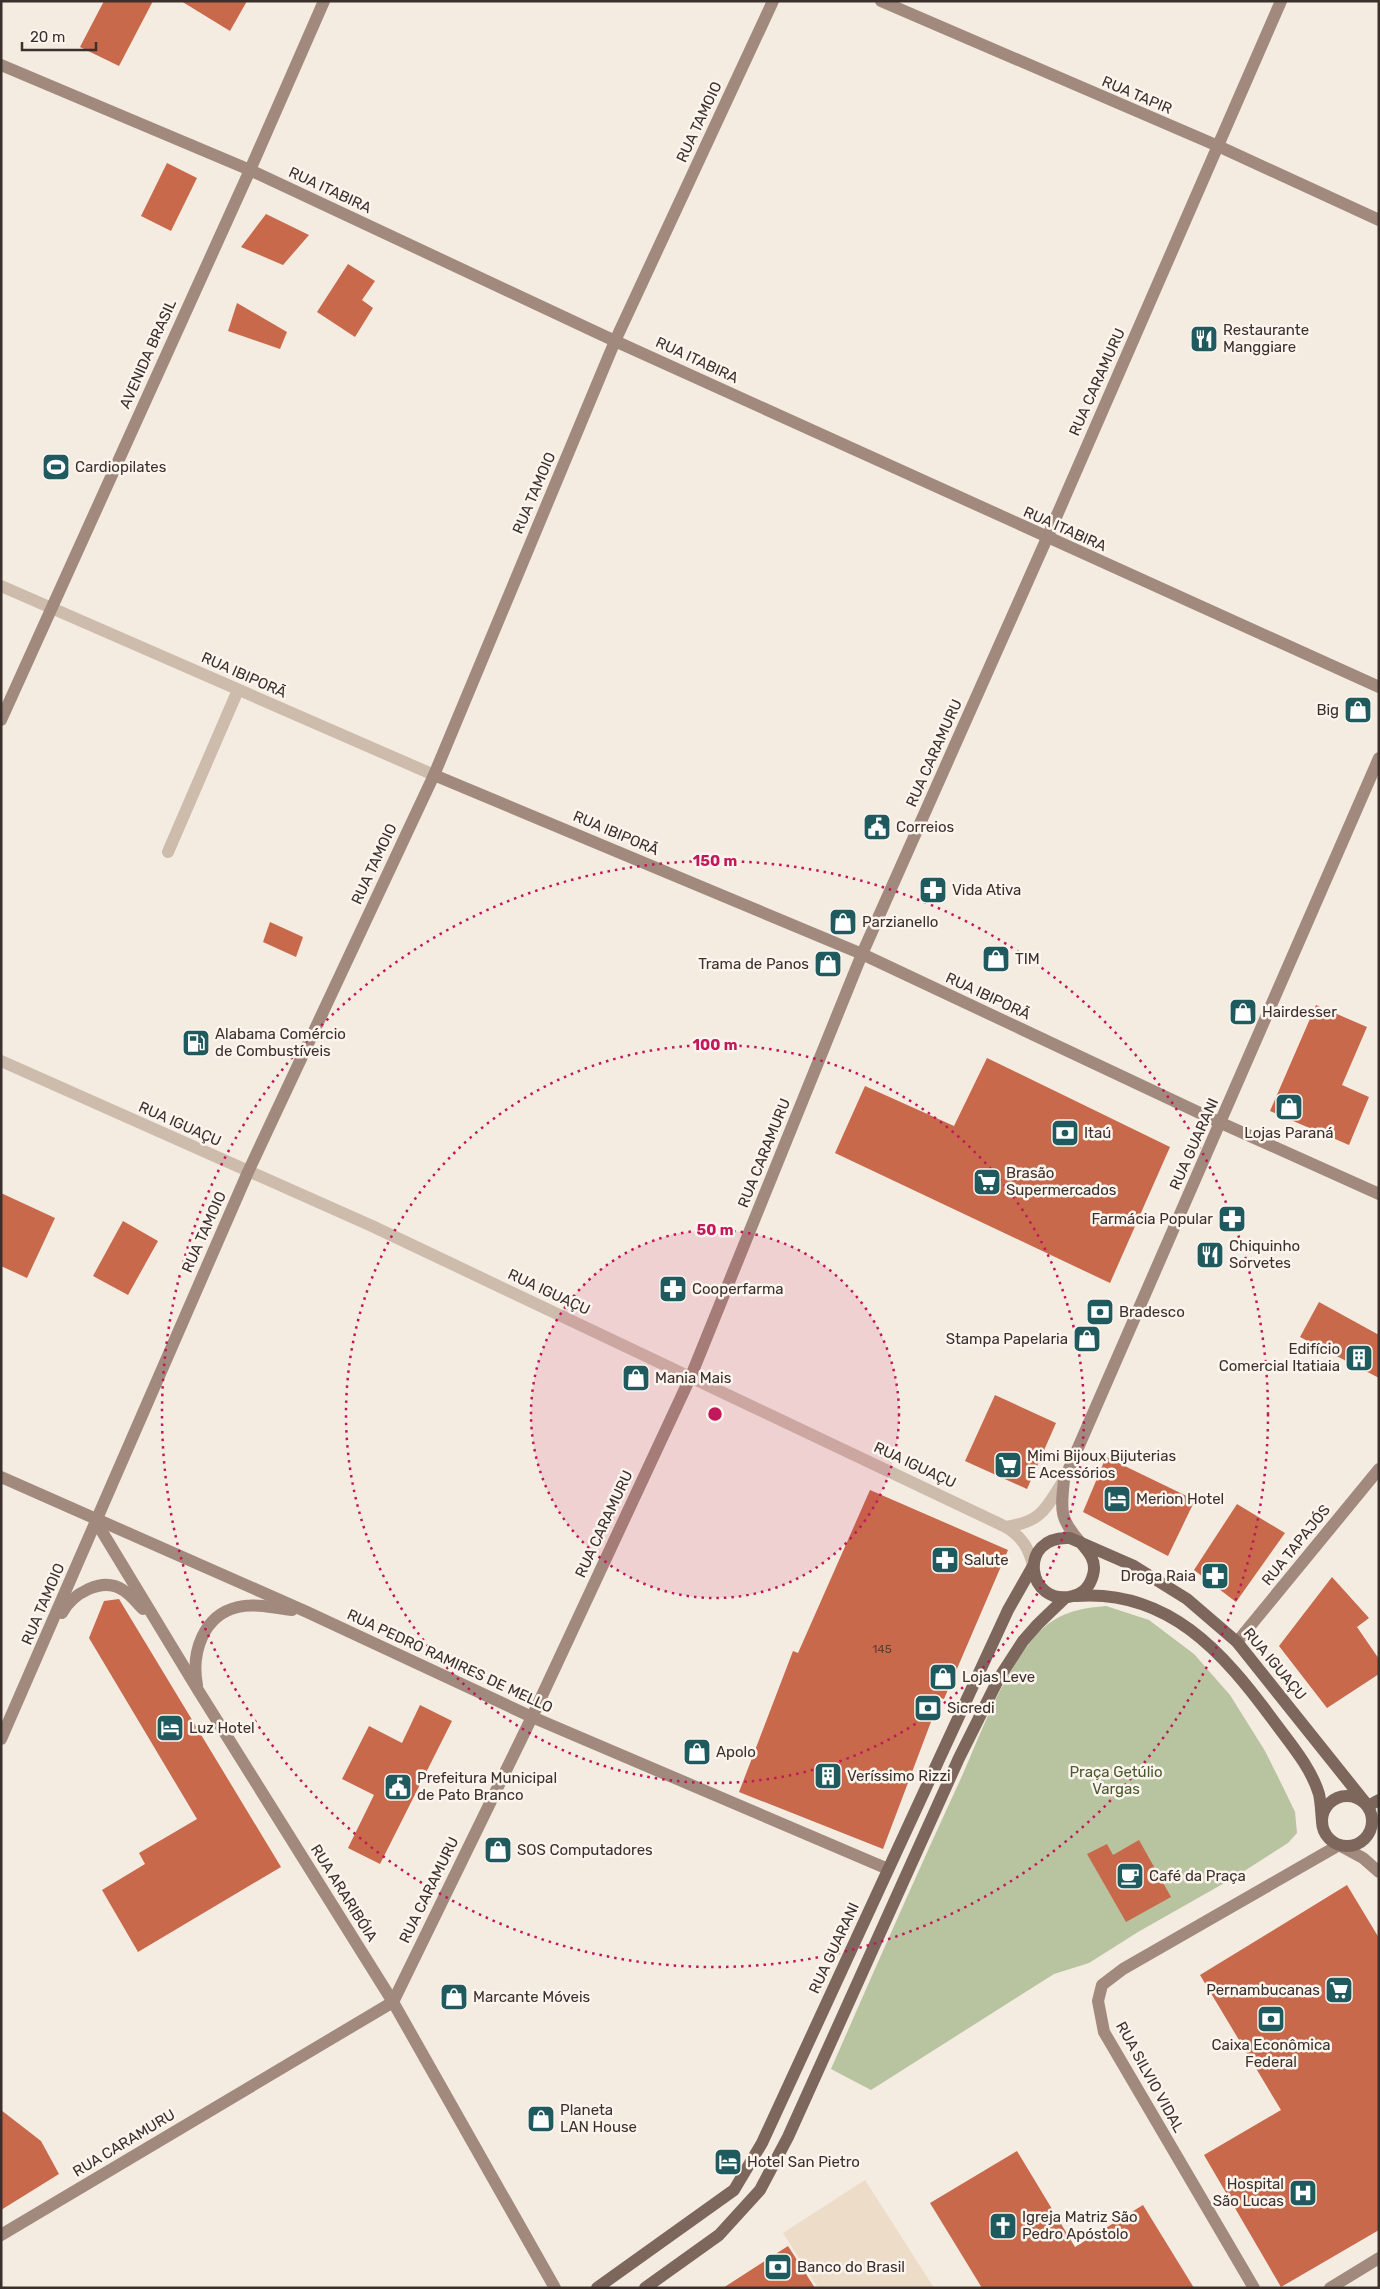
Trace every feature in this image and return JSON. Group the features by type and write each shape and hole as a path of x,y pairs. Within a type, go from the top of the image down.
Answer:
{"main road":[{"path":"645,2288 719,2235 760,2190 788,2137 959,1758 999,1678 1023,1641 1043,1618 1071,1597 1085,1590 1091,1582 1094,1571 1092,1556 1080,1542 1060,1537 1050,1540 1041,1547 1035,1556 1033,1566 1034,1577 1045,1592 1071,1597 1098,1594 1129,1599 1167,1615 1204,1639 1238,1675 1288,1740 1314,1782 1319,1796 1322,1821 1324,1831 1330,1840 1339,1845 1357,1845 1366,1838 1375,1827 1373,1803 1354,1796 1335,1798 1323,1812 1322,1821"},
{"name":"RUA IGUAÇU","path":"1080,1542 1134,1566 1180,1594 1238,1642 1373,1803"},
{"name":"RUA GUARANI","path":"597,2288 734,2190 762,2143 1008,1610 1033,1566"}],"street":[{"name":"AVENIDA BRASIL","path":"1,720 250,170 324,1"},
{"name":"RUA TAMOIO","path":"1,1739 42,1650 95,1520 248,1172 434,774 615,341 773,1"},
{"name":"RUA TAPIR","path":"881,1 1218,146 1379,220"},
{"name":"RUA CARAMURU","path":"1,2235 393,2002 532,1718 690,1376 862,954 1047,538 1281,1"},
{"name":"RUA ITABIRA","path":"1,65 250,170 615,341 1379,687"},
{"name":"RUA IBIPORÃ","path":"1,586 434,774 862,954 1221,1123 1379,1194"},
{"path":"168,852 238,690"},
{"name":"RUA GUARANI","path":"1080,1542 1067,1528 1062,1514 1064,1480 1379,758"},
{"name":"RUA IGUAÇU","path":"1,1061 372,1226 1006,1527 1015,1533 1029,1549 1033,1566"},
{"name":"RUA TAPAJÓS","path":"1238,1642 1379,1469"},
{"name":"RUA PEDRO RAMIRES DE MELLO","path":"1,1477 307,1612 532,1718 888,1869"},
{"path":"1006,1527 1027,1523 1038,1517 1064,1480"},
{"name":"RUA ARARIBÓIA","path":"95,1520 198,1690 393,2002 555,2288"},
{"path":"42,1650 66,1605 85,1590 107,1585 121,1589 132,1598 171,1645"},
{"path":"198,1690 195,1658 202,1635 218,1616 238,1606 262,1606 307,1612"},
{"path":"1339,1845 1363,1858 1379,1872"},
{"name":"RUA SILVIO VIDAL","path":"1254,2288 1104,2032 1098,2001 1102,1985 1123,1969 1339,1845"},
{"path":"1330,2288 1379,2258"}],"green space":[{"name":"Praça Getúlio Vargas","path":"1106,1606 1149,1620 1194,1654 1230,1695 1265,1751 1283,1787 1295,1812 1297,1833 1288,1843 1235,1877 1138,1932 1089,1963 1054,1974 871,2090 831,2069 1004,1682 1026,1648 1045,1626 1061,1616 1078,1610"}],"shaded area":[{"path":"865,2180 934,2288 818,2288 783,2233"}],"building":[{"path":"104,1 153,1 119,66 80,47"},
{"path":"181,1 247,1 230,31"},
{"path":"167,163 197,178 171,231 141,216"},
{"path":"266,214 309,235 283,265 241,247"},
{"path":"348,264 375,281 362,300 373,308 355,337 317,312"},
{"path":"237,303 287,332 280,349 228,331"},
{"path":"270,922 303,937 296,957 263,942"},
{"path":"1316,1005 1367,1027 1342,1085 1369,1097 1349,1145 1270,1111"},
{"name":"Brasão Supermercados","path":"987,1058 1170,1147 1110,1283 835,1153 865,1086 954,1126"},
{"path":"1,1193 55,1218 27,1278 1,1266"},
{"path":"123,1221 158,1241 128,1295 93,1276"},
{"name":"Edifício Comercial Itatiaia","path":"1319,1302 1379,1335 1379,1378 1300,1337"},
{"path":"995,1395 1056,1423 1027,1489 965,1461"},
{"path":"1106,1457 1195,1500 1168,1556 1083,1512"},
{"path":"870,1490 1008,1550 944,1699 940,1698 883,1849 739,1792 793,1651 798,1653"},
{"path":"1237,1504 1285,1533 1236,1602 1194,1570"},
{"path":"1332,1577 1369,1618 1357,1627 1379,1659 1379,1674 1327,1708 1279,1646"},
{"name":"Luz Hotel","path":"119,1599 281,1867 138,1952 102,1890 145,1864 139,1853 197,1819 89,1638 104,1601"},
{"name":"Prefeitura Municipal de Pato Branco","path":"420,1705 452,1721 380,1864 348,1848 374,1795 342,1779 369,1726 402,1743"},
{"name":"Café da Praça","path":"1139,1840 1171,1897 1126,1922 1087,1854 1107,1844 1113,1855"},
{"path":"1347,1885 1379,1938 1379,2230 1281,2287 1204,2155 1281,2110 1200,1975"},
{"path":"1,2110 41,2141 59,2174 1,2210"},
{"name":"Igreja Matriz São Pedro Apóstolo","path":"1017,2151 1075,2247 1143,2205 1194,2288 982,2288 930,2203"},
{"name":"Banco do Brasil","path":"788,2246 815,2288 723,2288"}],"place":[{"name":"Restaurante Manggiare","path":"1204,339"},
{"name":"Cardiopilates","path":"56,467"},
{"name":"Big","path":"1358,710"},
{"name":"Correios","path":"877,827"},
{"name":"Vida Ativa","path":"933,890"},
{"name":"Parzianello","path":"843,922"},
{"name":"TIM","path":"996,959"},
{"name":"Trama de Panos","path":"828,964"},
{"name":"Hairdesser","path":"1243,1012"},
{"name":"Alabama Comércio de Combustíveis","path":"196,1043"},
{"name":"Lojas Paraná","path":"1289,1107"},
{"name":"Itaú","path":"1065,1133"},
{"name":"Brasão Supermercados","path":"987,1182"},
{"name":"Farmácia Popular","path":"1232,1219"},
{"name":"Chiquinho Sorvetes","path":"1210,1255"},
{"name":"Cooperfarma","path":"673,1289"},
{"name":"Bradesco","path":"1100,1312"},
{"name":"Stampa Papelaria","path":"1087,1339"},
{"name":"Edifício Comercial Itatiaia","path":"1359,1358"},
{"name":"Mania Mais","path":"636,1378"},
{"name":"Mimi Bijoux Bijuterias E Acessórios","path":"1008,1465"},
{"name":"Merion Hotel","path":"1117,1499"},
{"name":"Salute","path":"945,1560"},
{"name":"Droga Raia","path":"1215,1576"},
{"name":"Lojas Leve","path":"943,1677"},
{"name":"Sicredi","path":"928,1708"},
{"name":"Luz Hotel","path":"170,1728"},
{"name":"Apolo","path":"697,1752"},
{"name":"Veríssimo Rizzi","path":"828,1776"},
{"name":"Prefeitura Municipal de Pato Branco","path":"398,1787"},
{"name":"SOS Computadores","path":"498,1850"},
{"name":"Café da Praça","path":"1130,1876"},
{"name":"Pernambucanas","path":"1339,1990"},
{"name":"Marcante Móveis","path":"454,1997"},
{"name":"Caixa Econômica Federal","path":"1271,2019"},
{"name":"Planeta LAN House","path":"541,2119"},
{"name":"Hotel San Pietro","path":"728,2162"},
{"name":"Hospital São Lucas","path":"1303,2193"},
{"name":"Igreja Matriz São Pedro Apóstolo","path":"1003,2226"},
{"name":"Banco do Brasil","path":"778,2267"}]}
